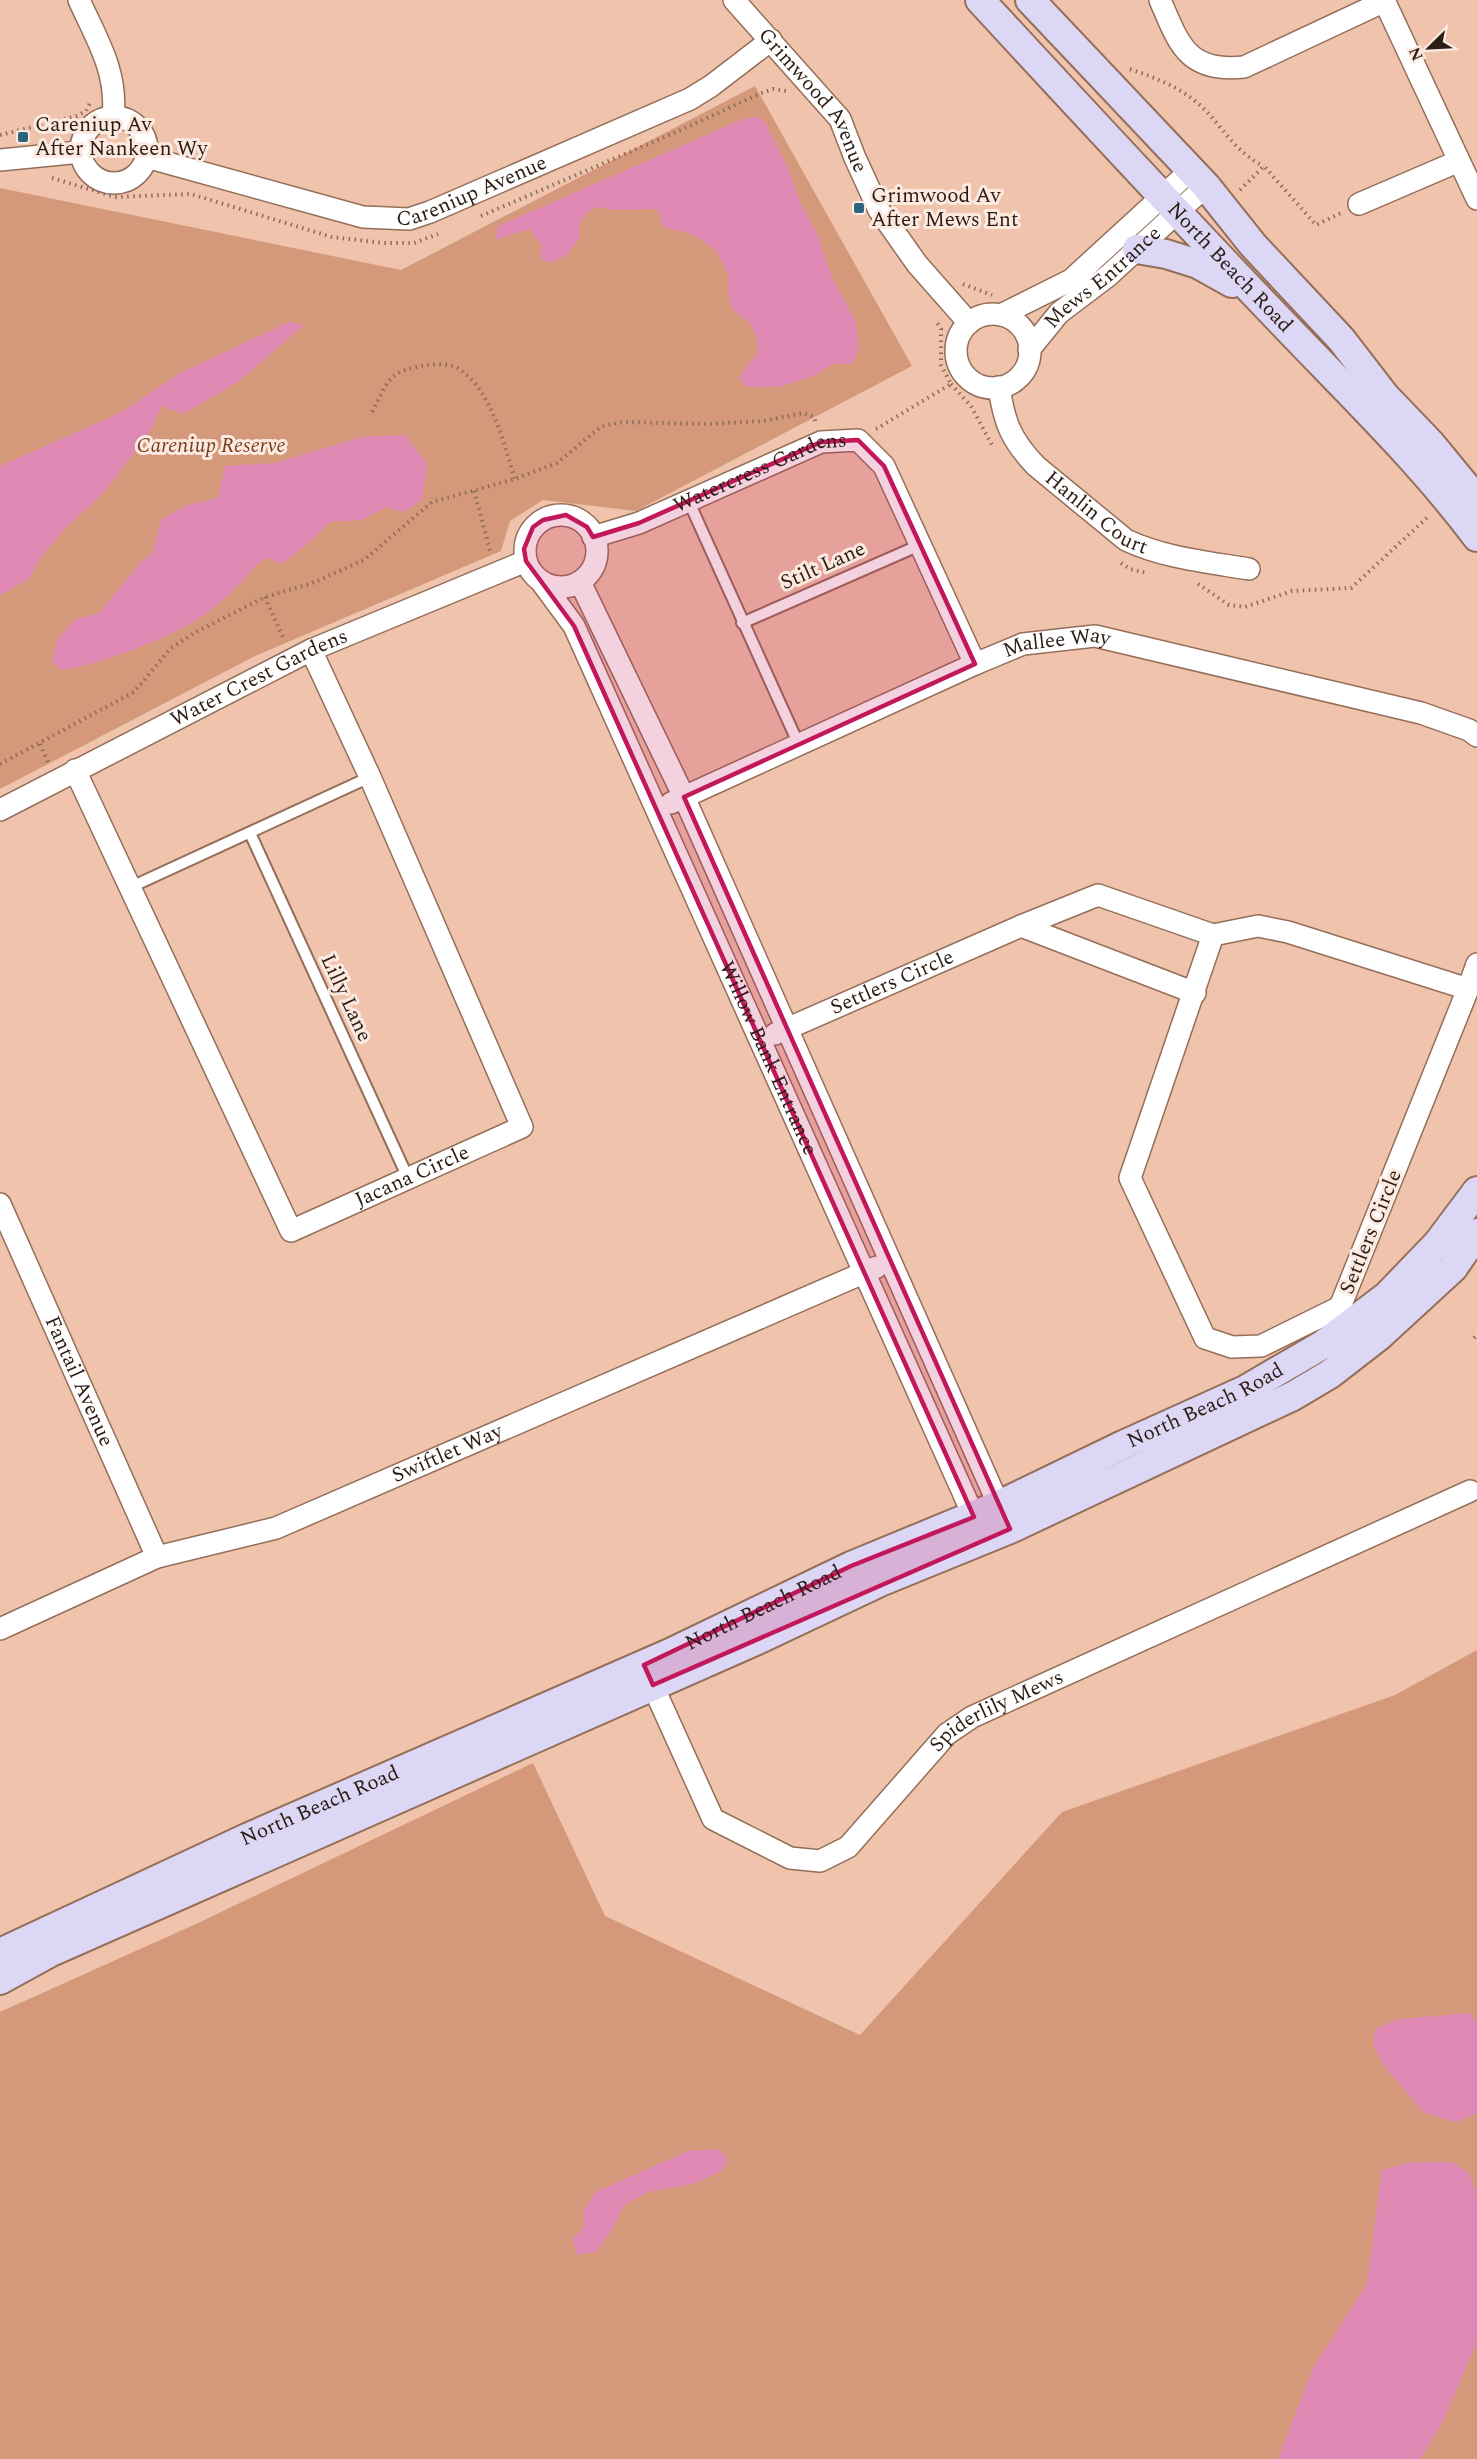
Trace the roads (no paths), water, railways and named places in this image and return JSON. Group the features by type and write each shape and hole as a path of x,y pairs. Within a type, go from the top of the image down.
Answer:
{"main road":[{"name":"North Beach Road","path":"980,0 1449,501 1477,537"},
{"name":"North Beach Road","path":"1030,0 1198,178 1253,245 1341,339 1385,396 1430,443 1477,500"},
{"path":"1137,249 1166,254 1198,264 1260,299"},
{"name":"North Beach Road","path":"0,1953 249,1836 648,1675 755,1641 880,1582 992,1523 1123,1445 1245,1390 1324,1344 1356,1322 1414,1270 1477,1191"},
{"name":"North Beach Road","path":"992,1523 1293,1396 1330,1374 1379,1336 1454,1268 1477,1233"},
{"name":"North Beach Road","path":"0,1980 51,1952 648,1675"}],"street":[{"path":"79,0 110,70 116,95 114,117"},
{"name":"Grimwood Avenue","path":"734,0 840,119 879,210 917,264 969,323"},
{"path":"1160,0 1180,45 1196,60 1223,69 1244,67 1384,1 1477,200"},
{"name":"Careniup Avenue","path":"146,157 363,217 409,219 430,212 690,99 711,86 771,40"},
{"path":"114,117 125,119 135,125 143,134 147,145 142,168 134,177 124,182 112,183 101,180 84,164 81,152 83,141 94,124 114,117"},
{"path":"0,160 81,152"},
{"path":"1359,204 1459,161"},
{"name":"Mews Entrance","path":"1000,306 1071,280 1170,205 1198,178"},
{"name":"Mews Entrance","path":"1029,350 1059,313 1108,276 1137,249 1170,205"},
{"path":"1000,306 1021,328 1027,338 1029,350 1024,370 1018,378 999,387 987,388 976,384 966,376 959,367 956,355 961,332 969,323 1000,306"},
{"name":"Hanlin Court","path":"999,387 1006,422 1012,437 1023,452 1036,466 1126,540 1143,548 1166,554 1249,569"},
{"name":"Watercress Gardens","path":"593,537 639,523 689,502 821,441 858,440 884,466 975,664"},
{"path":"554,516 577,519 587,527 597,549 590,573 580,582 568,587 556,588 543,584 532,574 526,561 524,549 527,537 534,527 554,516"},
{"name":"Water Crest Gardens","path":"0,810 311,650 526,561"},
{"name":"Willow Bank Entrance","path":"580,582 684,797 890,1261 992,1523"},
{"name":"Willow Bank Entrance","path":"543,584 574,626 864,1272 992,1523"},
{"name":"Mallee Way","path":"657,809 1023,644 1095,636 1421,713 1469,729 1477,736"},
{"name":"Jacana Circle","path":"75,770 291,1231 522,1127 370,777 311,650"},
{"name":"Settlers Circle","path":"761,1039 787,1030 1021,926 1098,895 1213,935 1130,1178 1205,1338 1232,1347 1261,1346 1340,1308 1468,989"},
{"path":"1021,926 1195,993"},
{"path":"1213,935 1258,926 1288,932 1468,989 1477,964"},
{"name":"Fantail Avenue","path":"0,1203 157,1557"},
{"name":"Swiftlet Way","path":"0,1629 157,1557 276,1528 890,1261"},
{"name":"Spiderlily Mews","path":"648,1675 713,1819 790,1858 820,1861 848,1847 947,1734 972,1717 1470,1491"}],"lane":[{"path":"689,502 799,745"},
{"name":"Stilt Lane","path":"742,623 920,545"},
{"path":"131,887 370,777"},
{"name":"Lilly Lane","path":"250,833 408,1178"}],"place":[{"name":"Careniup Av After Nankeen Wy","path":"23,137"},
{"name":"Grimwood Av After Mews Ent","path":"859,208"}],"park label":[{"name":"Careniup Reserve","path":"211,446"}]}
